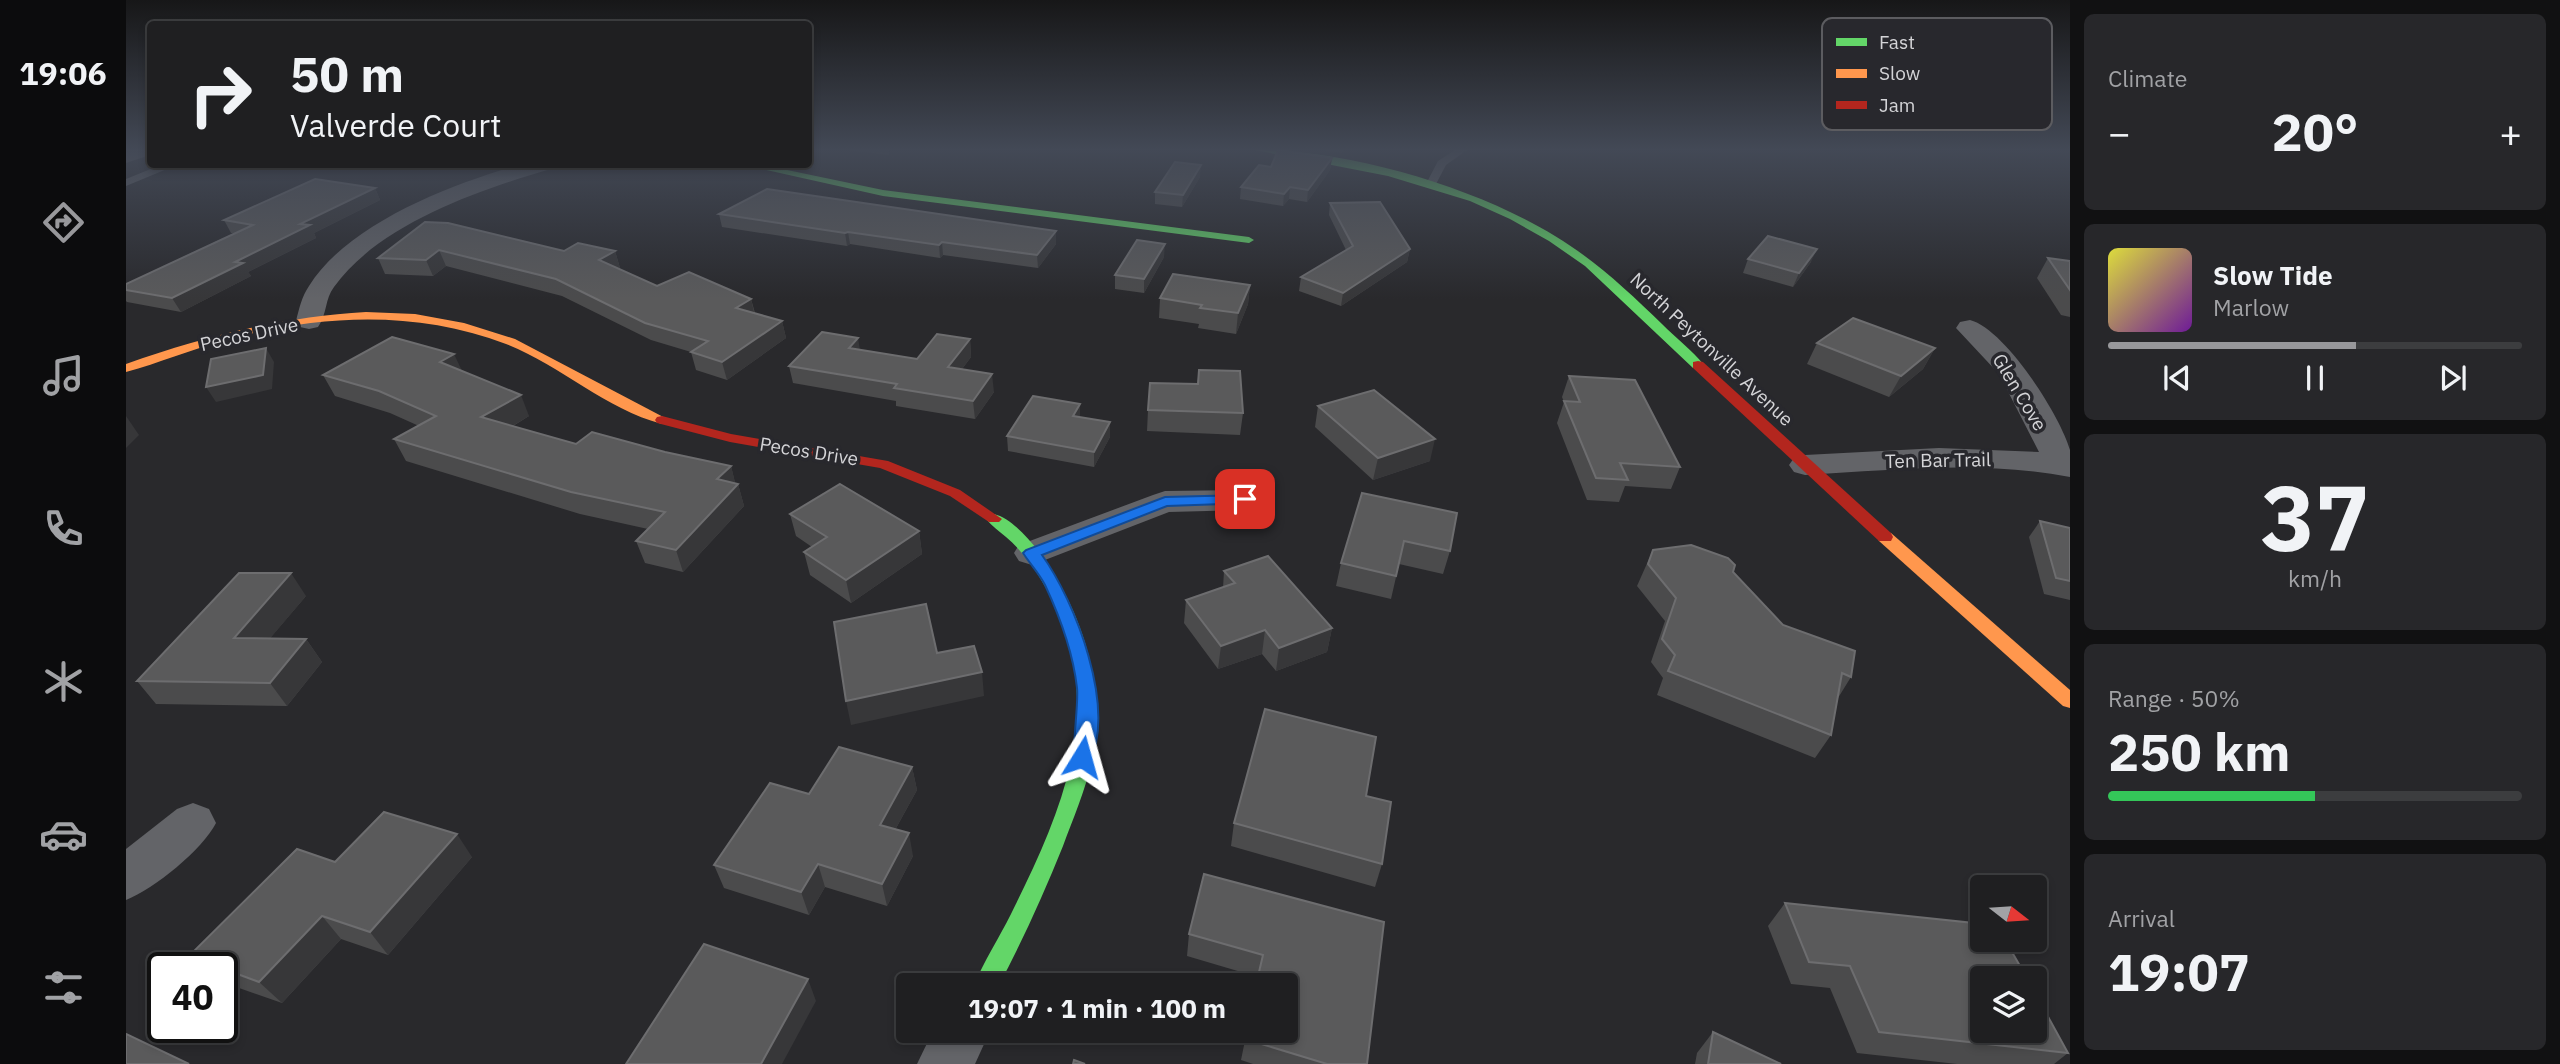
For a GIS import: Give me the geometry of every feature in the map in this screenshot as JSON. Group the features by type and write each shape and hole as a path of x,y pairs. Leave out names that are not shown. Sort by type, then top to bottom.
{"street":[{"path":"309,321 323,283 369,240 439,200"},
{"path":"935,200 1249,240"},
{"name":"North Peytonville Avenue","path":"1478,200 1521,221 1589,264 1805,465 2070,701"},
{"name":"Pecos Drive","path":"126,368 243,332 309,321 388,316 474,326 515,344 641,413 678,425 758,443 880,463 916,476 974,505 1004,524 1052,581 1079,648 1087,690 1087,733 1077,781 1030,902 992,973"},
{"name":"Glen Cove","path":"1970,328 1989,340 2015,376 2066,466"},
{"name":"Ten Bar Trail","path":"1805,465 1956,457 2037,461 2066,466"},
{"path":"1031,553 1165,502 1245,499"},
{"path":"126,878 194,823"},
{"path":"945,1064 956,1043"}],"building":[{"path":"269,200 351,200 300,224 310,225 235,262 243,263 172,298 126,290 126,284 253,225 224,220"},
{"path":"747,200 840,200 1056,231 1037,255 942,242 939,245 845,233 719,214"},
{"path":"1380,202 1410,249 1343,293 1301,277 1353,246 1330,203"},
{"path":"425,222 448,223 564,251 578,243 615,251 599,260 657,286 689,272 751,299 736,308 782,321 722,362 691,352 708,341 645,323 556,279 439,250 426,260 378,258"},
{"path":"1768,236 1817,249 1799,273 1748,259"},
{"path":"1137,240 1165,244 1144,279 1115,275"},
{"path":"2048,258 2070,261 2070,290"},
{"path":"1173,274 1250,285 1238,313 1200,308 1202,305 1160,298"},
{"path":"1853,318 1935,348 1901,376 1817,343"},
{"path":"822,332 858,338 849,348 917,359 937,334 970,339 948,367 992,374 973,401 894,388 897,384 789,366"},
{"path":"392,337 454,354 440,362 521,395 481,417 576,444 592,432 731,466 717,479 738,484 676,550 636,541 665,512 571,492 394,439 436,416 379,391 323,375"},
{"path":"266,348 263,375 206,387 211,359"},
{"path":"1199,370 1240,371 1243,413 1148,410 1150,383 1198,384"},
{"path":"1569,376 1635,380 1680,467 1620,463 1628,480 1596,478 1564,401 1580,402"},
{"path":"1374,390 1435,439 1378,458 1318,406"},
{"path":"1033,396 1080,404 1073,416 1110,422 1094,452 1007,436"},
{"path":"840,484 919,531 846,580 804,552 827,537 790,514"},
{"path":"1362,493 1457,513 1450,551 1404,541 1396,576 1341,563"},
{"path":"2040,521 2070,528 2070,581 2056,578"},
{"path":"1691,545 1728,558 1735,565 1733,572 1783,625 1855,651 1851,677 1842,673 1831,735 1668,671 1675,655 1662,639 1676,598 1648,564 1653,550"},
{"path":"1268,556 1332,628 1279,648 1265,630 1221,646 1186,600 1235,583 1224,571"},
{"path":"239,573 291,573 234,638 306,639 270,683 137,681"},
{"path":"926,604 937,653 974,646 982,672 846,701 834,622"},
{"path":"1265,709 1376,737 1366,796 1391,802 1382,864 1234,823"},
{"path":"839,747 912,767 880,825 909,833 882,884 818,864 801,892 714,865 770,783 809,794"},
{"path":"384,812 457,834 370,932 322,916 259,982 238,974 238,952 193,952 297,849 335,862"},
{"path":"1204,874 1384,922 1367,1064 1327,1064 1258,1043 1298,1043 1298,973 1259,973 1263,955 1189,934"},
{"path":"1785,903 1970,923 1970,952 2012,952 2020,966 1970,966 1970,1042 1879,1032 1850,966 1809,962"},
{"path":"704,944 808,979 761,1064 626,1064"},
{"path":"2047,1015 2068,1053 1978,1043 2047,1043"},
{"path":"1713,1032 1781,1064 1708,1064"},
{"path":"126,1034 189,1064 126,1064"}],"traffic: fast":[{"path":"935,200 1249,240"},
{"path":"1475,200 1552,238 1589,264 1631,300 1698,365"},
{"path":"992,973 1032,893 1071,797 1086,743 1088,714 1080,657 1060,601 1038,562 1018,539 994,519"}],"traffic: slow":[{"path":"126,368 172,352 268,326 366,316 415,318 464,326 511,342 623,403 662,420"},
{"path":"1885,537 2070,701"}],"traffic: jam":[{"path":"1698,365 1885,537"},
{"path":"662,420 730,438 883,464 955,493 994,519"}],"route":[{"path":"1082,757 1087,733 1087,690 1079,648 1052,581 1031,553 1165,502 1245,499"}]}
